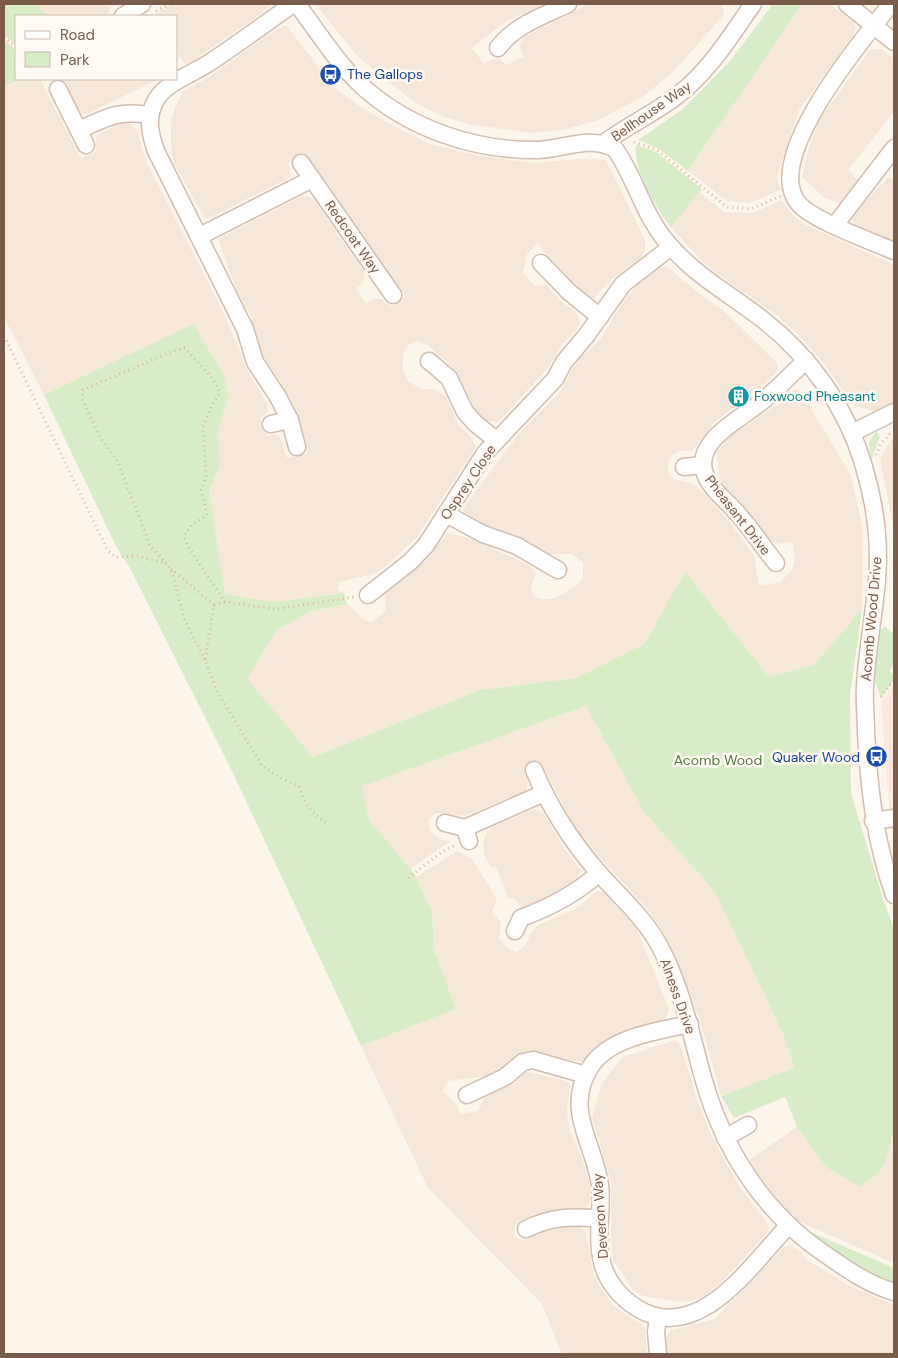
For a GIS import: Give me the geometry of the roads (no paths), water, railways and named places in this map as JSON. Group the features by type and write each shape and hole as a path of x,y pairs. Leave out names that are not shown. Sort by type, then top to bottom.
{"street":[{"path":"293,4 212,61 168,87 156,100 150,115 151,133 156,151 245,329 255,362 278,397 290,420 297,447"},
{"name":"Bellhouse Way","path":"297,4 342,64 362,86 384,104 436,132 473,144 515,150 540,150 610,139 676,96 691,84 722,51 750,5"},
{"path":"498,48 506,38 519,28 568,4"},
{"path":"847,4 894,42"},
{"path":"891,4 811,113 790,168 791,191 805,210 817,218 894,251"},
{"path":"58,89 86,145"},
{"path":"79,130 114,114 127,111 150,115"},
{"name":"Acomb Wood Drive","path":"610,139 622,158 644,208 671,247 692,268 769,325 806,360 835,401 852,433 864,466 872,498 878,540 878,578 864,687 869,787 873,821 894,895"},
{"path":"835,225 894,148"},
{"name":"Redcoat Way","path":"301,163 393,295"},
{"path":"200,236 312,179"},
{"name":"Osprey Close","path":"368,595 410,562 426,545 466,480 496,440 544,393 574,348 600,317 623,284 671,247"},
{"path":"541,263 569,292 600,317"},
{"path":"429,360 450,378 465,412 476,424 496,440"},
{"name":"Pheasant Drive","path":"776,563 740,516 712,487 702,465 708,446 724,428 765,399 806,360"},
{"path":"852,433 894,412"},
{"path":"271,424 290,420"},
{"name":"Pheasant Drive","path":"684,467 702,465"},
{"path":"446,514 483,534 516,546 558,570"},
{"name":"Alness Drive","path":"534,770 566,832 599,873 638,914 659,946 690,1024 704,1081 725,1138 752,1184 773,1211 788,1226 857,1277 894,1292"},
{"path":"445,823 467,835 544,792"},
{"path":"873,821 894,818"},
{"path":"516,919 560,902 582,889 599,873"},
{"name":"Deveron Way","path":"658,1318 627,1302 606,1275 601,1258 600,1188 597,1168 579,1110 579,1094 586,1075 603,1053 656,1031 690,1024"},
{"path":"467,1095 506,1077 523,1062 533,1060 586,1075"},
{"path":"725,1138 748,1125"},
{"path":"526,1230 544,1220 562,1217 599,1218"},
{"path":"658,1354 656,1332 658,1318 687,1316 717,1300 788,1226"}],"place":[{"name":"The Gallops","path":"331,74"},
{"name":"Foxwood Pheasant","path":"738,396"},
{"name":"Quaker Wood","path":"876,757"}],"park label":[{"name":"Acomb Wood","path":"718,760"}]}
